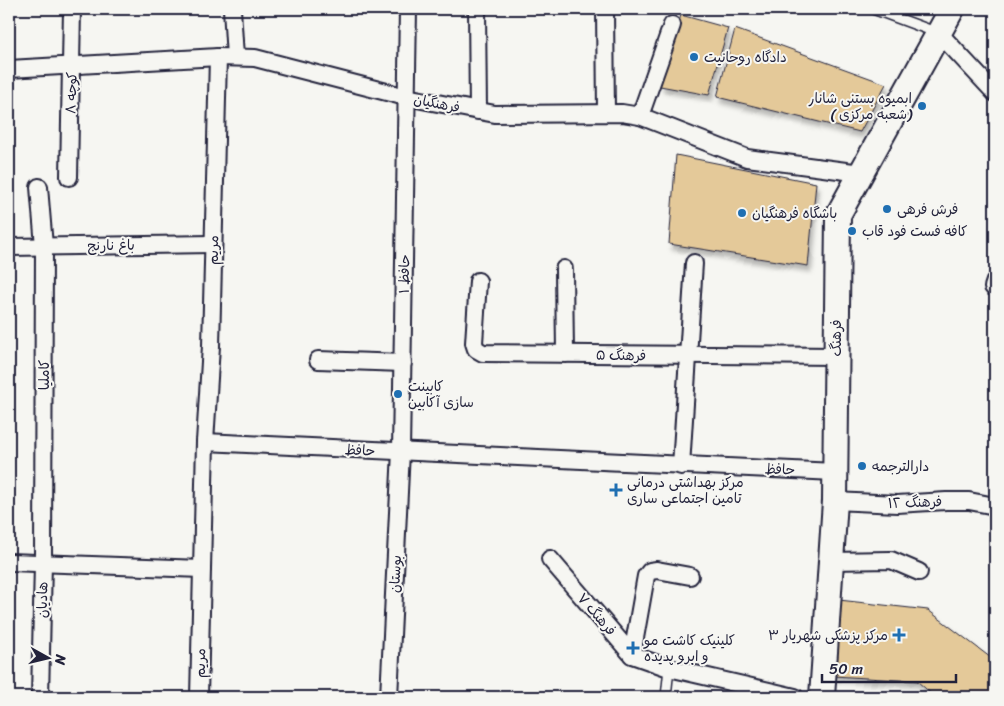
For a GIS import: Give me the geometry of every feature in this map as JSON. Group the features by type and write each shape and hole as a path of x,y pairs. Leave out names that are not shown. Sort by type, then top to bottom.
{"main road":[{"name":"فرهنگ","path":"822,697 835,501 836,222 840,210 952,9"}],"street":[{"name":"کوچه ۸","path":"69,177 72,9"},
{"path":"232,9 235,58"},
{"name":"حافظ ۱","path":"401,452 408,9"},
{"path":"477,9 478,111"},
{"path":"605,9 606,113"},
{"path":"640,116 672,25"},
{"path":"939,33 995,94"},
{"name":"فرهنگیان","path":"9,69 218,57 255,58 406,97 495,114 622,113 640,116 747,158 861,173"},
{"name":"مریم","path":"205,442 211,346 218,57"},
{"name":"کاملیا","path":"39,187 44,246 43,563"},
{"name":"باغ نارنج","path":"9,247 213,244"},
{"path":"681,466 694,263"},
{"path":"564,269 565,354"},
{"name":"فرهنگ ۵","path":"478,281 474,344 476,349 483,353 836,356"},
{"path":"318,360 402,362"},
{"path":"9,562 202,569 205,442"},
{"name":"حافظ","path":"205,442 835,472"},
{"name":"بوستان","path":"389,697 401,452"},
{"name":"فرهنگ ١٢","path":"835,501 897,504 946,500 969,501 995,506"},
{"name":"فرهنگ ۷","path":"550,560 632,655 669,668 795,697"},
{"path":"831,561 891,560 919,572"},
{"name":"هادیان","path":"40,697 43,563"},
{"name":"مریم","path":"199,697 202,569"},
{"path":"632,655 646,576 650,571 657,570 690,576"}],"lane":[{"path":"873,9 939,33"},
{"path":"666,697 669,668"}],"building":[{"name":"دادگاه روحانیت","path":"681,15 728,28 709,95 660,86"},
{"path":"735,29 886,84 860,132 717,97"},
{"name":"باشگاه فرهنگیان","path":"676,155 816,183 808,266 669,244"},
{"name":"مرکز پزشکی شهریار ۳","path":"839,600 928,610 995,661 995,697 935,697 917,681 833,676"}],"place":[{"name":"دادگاه روحانیت","path":"694,57"},
{"name":"ابمیوه بستنی شانار ( شعبه مرکزی)","path":"922,106"},
{"name":"فرش فرهی","path":"887,209"},
{"name":"باشگاه فرهنگیان","path":"742,213"},
{"name":"کافه فست فود قاب","path":"852,231"},
{"name":"کابینت سازی آکابین","path":"398,394"},
{"name":"دارالترجمه","path":"862,466"},
{"name":"مرکز بهداشتی درمانی تامین اجتماعی ساری","path":"616,490"},
{"name":"مرکز پزشکی شهریار ۳","path":"899,635"},
{"name":"کلینیک کاشت مو و ابرو پدیده","path":"633,648"}]}
